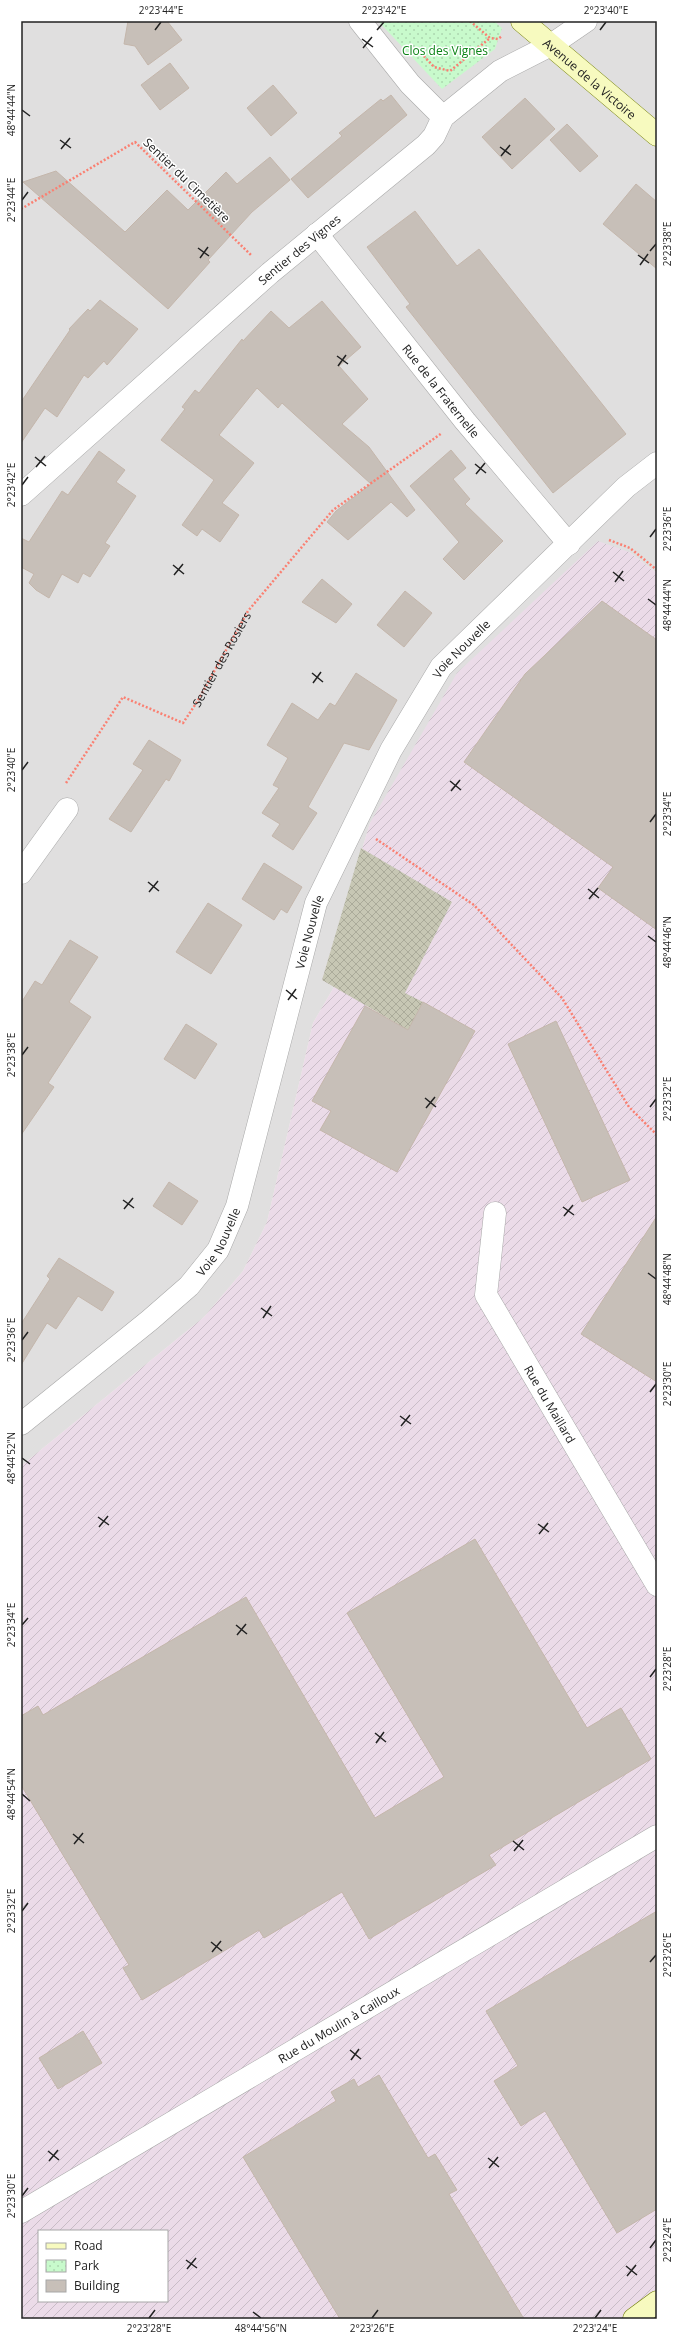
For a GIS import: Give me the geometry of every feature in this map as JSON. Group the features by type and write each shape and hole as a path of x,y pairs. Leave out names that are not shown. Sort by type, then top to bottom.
{"street":[{"path":"360,21 410,84 443,116"},
{"name":"Avenue de la Victoire","path":"522,21 657,135"},
{"name":"Sentier des Vignes","path":"21,495 270,273 426,145 434,136 443,116 500,71 551,45 586,21"},
{"name":"Rue de la Fraternelle","path":"317,234 465,421 575,537"},
{"name":"Voie Nouvelle","path":"21,1424 178,1296 205,1269 218,1250 237,1206 316,903 391,750 441,667 626,487 657,463"},
{"path":"21,872 67,808"},
{"name":"Rue du Maillard","path":"495,1213 486,1295 657,1585"},
{"name":"Rue du Moulin à Cailloux","path":"21,2212 657,1836"},
{"path":"634,2319 657,2302"}],"path":[{"path":"418,50 434,67 450,71 490,38 470,21"},
{"name":"Sentier du Cimetière","path":"21,209 136,142 270,273"},
{"name":"Sentier des Rosiers","path":"67,808 65,786 123,697 183,723 197,702 248,610 333,510 456,423 465,421"},
{"path":"575,537 630,548 657,570"},
{"path":"354,824 474,905 562,998 629,1107 657,1135"}],"shaded area":[{"path":"21,21 657,21 657,573 629,552 370,823 322,980 334,987 313,1023 267,1222 243,1271 204,1317 21,1466"},
{"path":"598,541 629,552 657,573 657,2319 21,2319 21,1466 204,1317 243,1271 267,1222 313,1023 334,987 322,980 370,823 457,673"},
{"path":"361,848 452,902 405,993 423,1002 408,1030 322,980"}],"green space":[{"name":"Clos des Vignes","path":"378,21 494,21 502,28 495,49 442,89"}],"building":[{"path":"128,21 167,21 182,40 148,65 135,46 124,44"},
{"path":"170,63 189,88 160,110 141,85"},
{"path":"273,85 297,113 271,136 247,108"},
{"path":"391,95 407,115 308,198 291,179 342,136 339,133 381,99 383,101"},
{"path":"525,98 555,129 512,169 482,137"},
{"path":"567,124 598,156 580,172 550,140"},
{"path":"270,157 290,180 252,212 208,260 210,262 168,309 23,182 56,171 125,232 167,190 188,210 226,172 237,184"},
{"path":"636,184 657,202 657,269 603,224"},
{"path":"415,211 457,266 479,249 626,434 553,493 406,307 410,304 367,247"},
{"path":"100,300 138,329 107,365 104,361 88,378 84,375 57,417 45,408 21,443 21,402 70,330 69,329 88,309 90,311"},
{"path":"322,301 361,347 339,366 368,399 342,424 369,447 415,510 407,517 391,502 348,540 327,522 336,511 371,484 282,403 278,408 257,388 219,435 254,463 222,503 239,515 220,542 202,529 197,536 182,525 214,480 161,440 185,409 182,407 195,390 199,393 242,339 243,341 271,311 289,328"},
{"path":"451,450 466,468 453,479 470,499 465,504 503,541 464,580 443,559 459,542 410,486"},
{"path":"99,451 125,470 116,482 136,496 105,543 110,546 90,577 83,573 78,583 62,574 49,598 36,590 29,583 34,574 21,567 21,538 29,542 62,491 68,495"},
{"path":"322,579 352,604 336,623 302,602"},
{"path":"405,591 432,613 404,647 377,625"},
{"path":"602,601 657,640 657,930 598,888 613,867 464,762 525,674"},
{"path":"356,673 397,700 369,750 344,743 308,807 317,813 293,850 272,836 280,824 262,813 279,788 273,785 288,758 267,745 292,703 318,720 330,703 335,706"},
{"path":"149,740 181,760 169,781 166,779 131,832 109,819 143,770 133,764"},
{"path":"264,863 302,887 287,913 281,909 274,920 242,899"},
{"path":"208,903 242,925 211,974 176,952"},
{"path":"70,940 98,957 69,1002 91,1017 48,1083 54,1087 21,1135 21,1003 35,981 42,985"},
{"path":"423,1002 475,1031 397,1172 320,1130 331,1111 312,1101 365,1006 408,1030"},
{"path":"556,1021 630,1180 582,1202 508,1044"},
{"path":"186,1024 217,1044 195,1079 164,1059"},
{"path":"169,1182 198,1201 182,1225 153,1206"},
{"path":"657,1216 657,1382 581,1334"},
{"path":"59,1258 114,1292 102,1311 78,1296 56,1329 47,1323 21,1365 21,1324 50,1279 47,1276"},
{"path":"475,1539 587,1728 621,1708 651,1759 489,1855 496,1865 369,1939 342,1892 264,1938 259,1930 142,2000 123,1968 129,1965 21,1785 21,1716 38,1706 43,1715 246,1597 375,1818 444,1777 347,1613"},
{"path":"657,1911 657,2209 617,2233 545,2111 521,2126 494,2081 518,2066 486,2011"},
{"path":"83,2031 102,2063 58,2089 39,2058"},
{"path":"379,2075 428,2158 435,2154 457,2190 449,2194 524,2319 340,2319 243,2157 336,2101 331,2092 354,2079 358,2087"}]}
